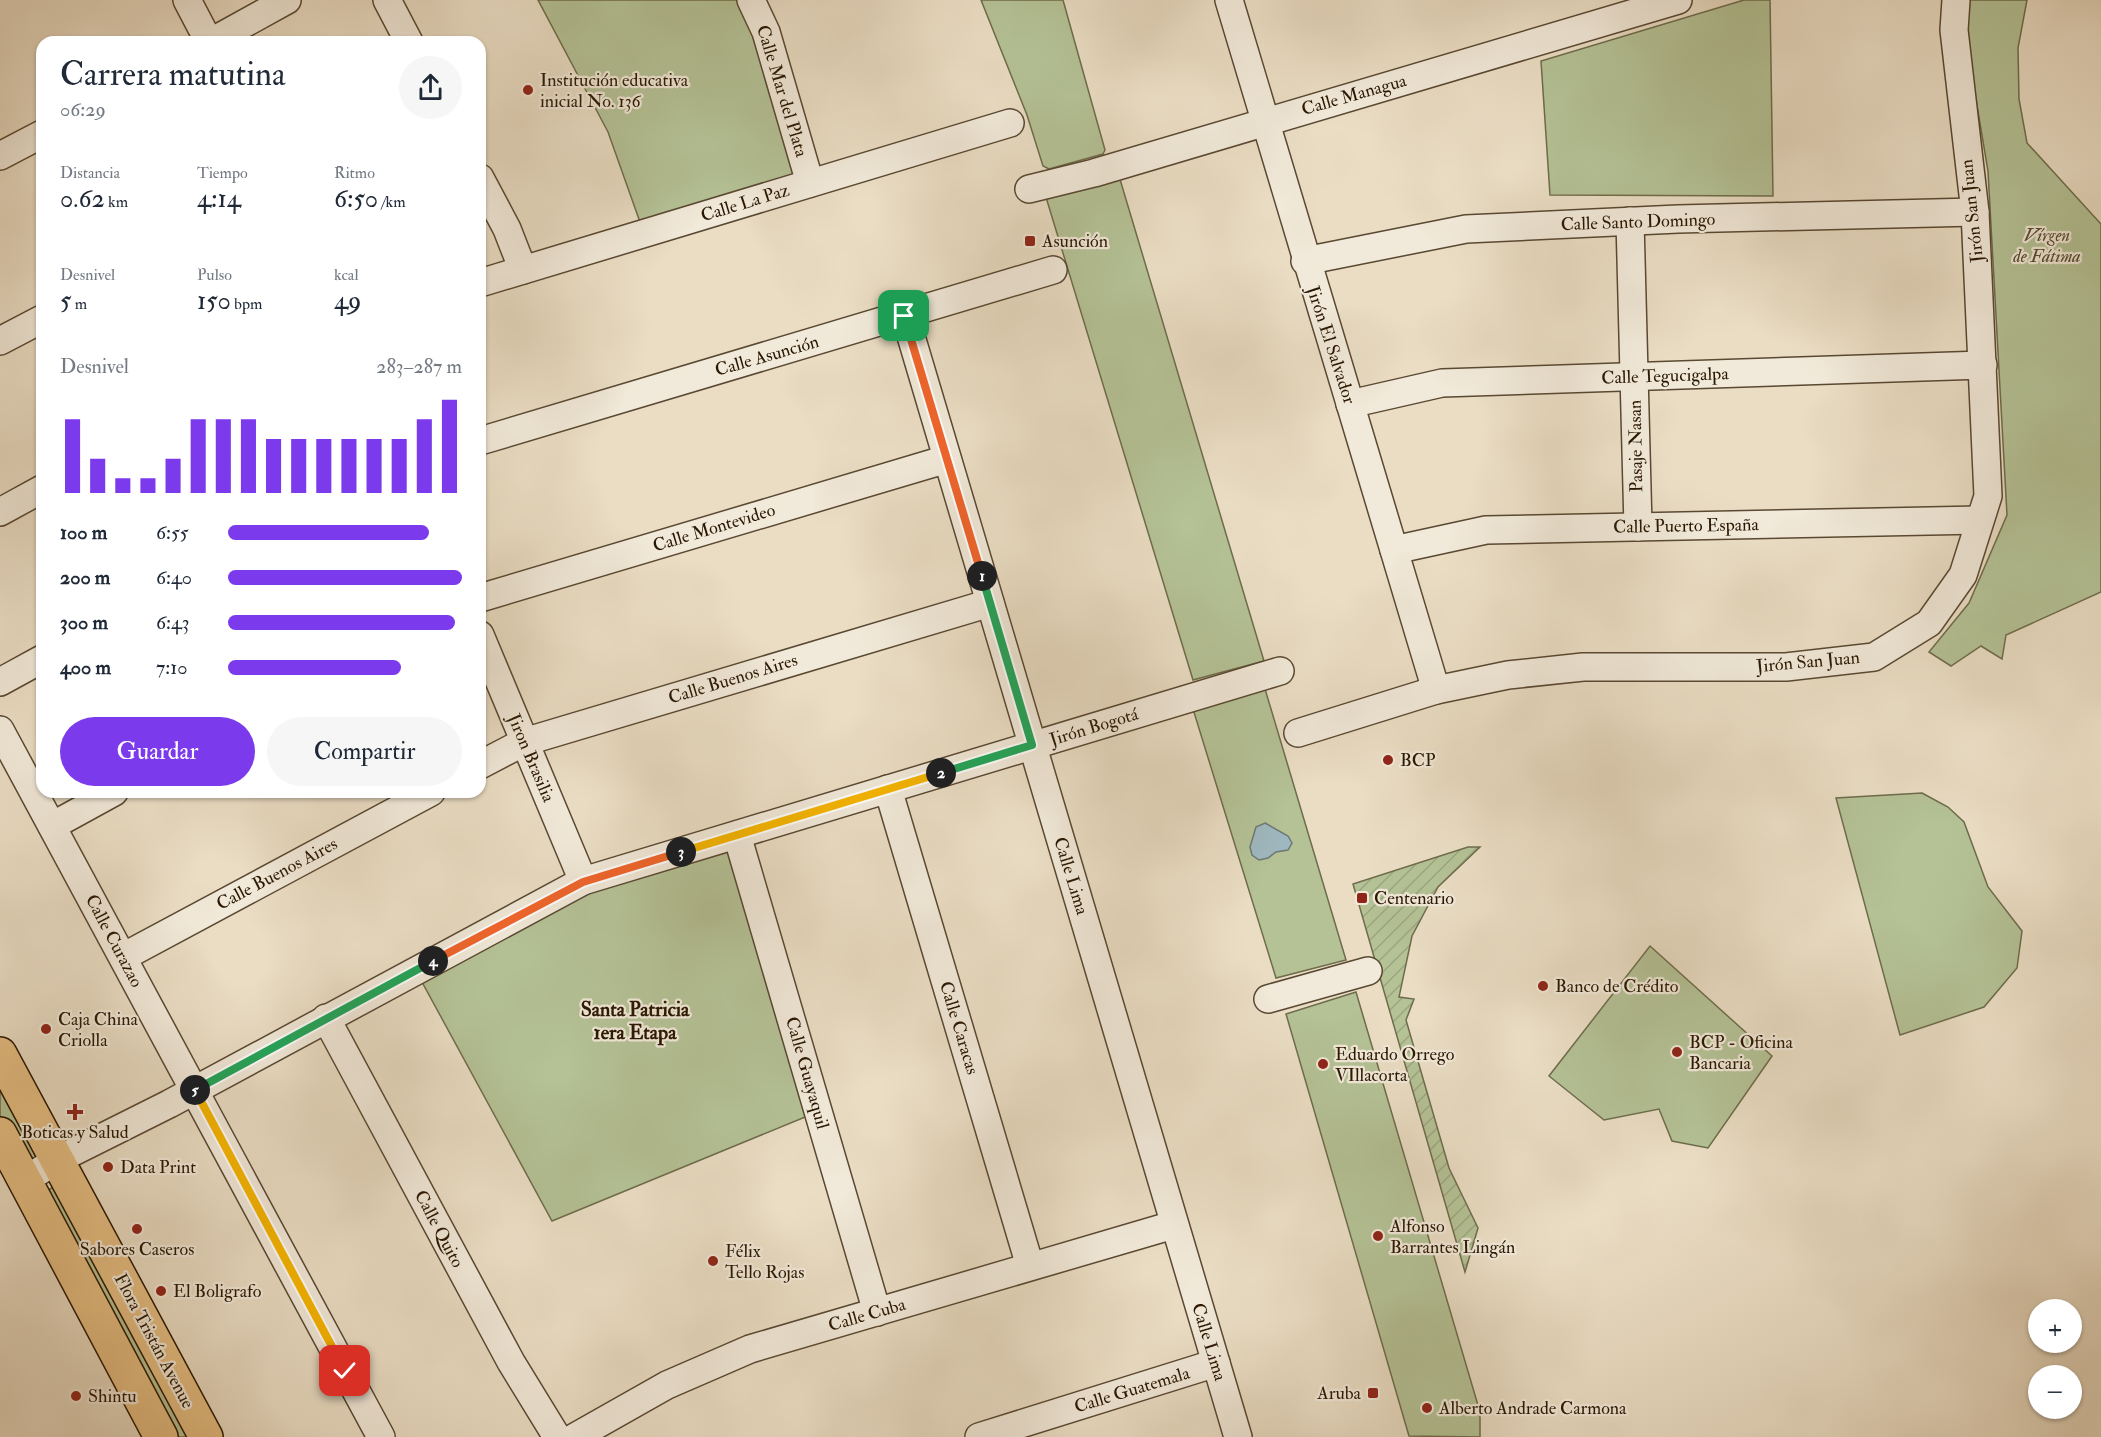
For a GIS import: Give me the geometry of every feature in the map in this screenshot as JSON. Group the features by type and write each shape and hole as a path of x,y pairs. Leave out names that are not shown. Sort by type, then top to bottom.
{"main road":[{"name":"Flora Tristán Avenue","path":"0,1054 206,1437"},
{"path":"0,1134 161,1437"}],"street":[{"path":"187,0 207,36"},
{"path":"221,36 287,0"},
{"path":"387,0 406,36"},
{"name":"Calle Mar del Plata","path":"751,0 766,32 810,183"},
{"name":"Jirón El Salvador","path":"1228,0 1436,690"},
{"name":"Calle Managua","path":"1029,189 1264,122 1611,9 1678,0"},
{"name":"Jirón San Juan","path":"1298,733 1436,690 1508,675 1583,667 1786,667 1874,657 1929,622 1963,575 1988,496 1975,212 1954,30 1956,0"},
{"name":"Calle La Paz","path":"486,281 1010,123"},
{"path":"0,156 36,137"},
{"path":"486,189 507,229 523,270"},
{"name":"Calle Santo Domingo","path":"1305,261 1466,229 1630,221 1975,212"},
{"name":"Pasaje Nasan","path":"1630,221 1638,527"},
{"name":"Calle Asunción","path":"486,439 1053,270"},
{"name":"Calle Lima","path":"904,316 1238,1437"},
{"path":"0,341 36,322"},
{"name":"Calle Tegucigalpa","path":"1350,404 1442,383 1983,365"},
{"name":"Calle Montevideo","path":"486,596 947,459"},
{"path":"0,512 36,492"},
{"name":"Calle Puerto España","path":"1394,550 1486,530 1980,520"},
{"name":"Calle Buenos Aires","path":"486,762 524,742 990,603"},
{"name":"Jiron Brasilia","path":"486,650 583,882"},
{"path":"0,682 36,662"},
{"name":"Jirón Bogotá","path":"25,1180 57,1160 195,1090 583,882 1280,671"},
{"name":"Calle Curazao","path":"0,730 36,796"},
{"name":"Calle Caracas","path":"888,789 1030,1266"},
{"name":"Calle Curazao","path":"37,798 381,1437"},
{"path":"52,826 103,798"},
{"name":"Calle Buenos Aires","path":"123,957 420,798"},
{"name":"Calle Guayaquil","path":"737,835 877,1312"},
{"path":"1268,999 1368,971"},
{"name":"Calle Quito","path":"326,1018 512,1362 557,1437"},
{"name":"Calle Cuba","path":"575,1437 640,1398 721,1360 1173,1225"},
{"name":"Calle Guatemala","path":"979,1437 1216,1363"}],"green space":[{"path":"538,0 741,0 755,23 794,175 640,222 608,132"},
{"path":"981,0 1063,0 1105,150 1103,154 1049,169 1043,166 1027,115"},
{"path":"1744,0 1770,0 1773,196 1550,195 1541,61"},
{"name":"Vírgen de Fátima","path":"1963,0 2027,0 2018,48 2019,99 2027,143 2101,224 2101,592 2006,635 2002,659 1981,646 1951,666 1929,652 1969,603 2007,515 1988,171 1962,16"},
{"path":"1119,176 1264,661 1193,680 1045,194"},
{"path":"1265,689 1346,960 1276,978 1193,709"},
{"path":"1922,793 1948,807 1964,822 1988,887 2022,931 2017,968 1984,1007 1900,1035 1836,798"},
{"path":"1468,847 1480,847 1438,887 1412,936 1399,997 1414,999 1406,1020 1449,1168 1478,1228 1465,1272 1353,884"},
{"path":"728,850 810,1115 552,1221 422,982 588,892"},
{"path":"1650,946 1772,1056 1708,1148 1672,1141 1659,1109 1604,1120 1549,1076"},
{"path":"1356,992 1480,1412 1480,1437 1409,1436 1286,1014"},
{"path":"0,1075 41,1152 40,1164 25,1161 0,1116"},
{"path":"58,1184 198,1437 172,1437 42,1194"}],"water":[{"path":"1265,823 1288,836 1292,843 1288,850 1276,852 1268,858 1259,860 1252,855 1250,847 1256,827"}],"place":[{"name":"Institución educativa inicial No. 136","path":"528,90"},
{"name":"Asunción","path":"1030,241"},
{"name":"BCP","path":"1388,760"},
{"name":"Centenario","path":"1362,898"},
{"name":"Banco de Crédito","path":"1543,986"},
{"name":"Caja China Criolla","path":"46,1029"},
{"name":"BCP - Oficina Bancaria","path":"1677,1052"},
{"name":"Eduardo Orrego VIllacorta","path":"1323,1064"},
{"name":"Boticas y Salud","path":"75,1112"},
{"name":"Data Print","path":"108,1167"},
{"name":"Sabores Caseros","path":"137,1229"},
{"name":"Alfonso Barrantes Lingán","path":"1378,1236"},
{"name":"Félix Tello Rojas","path":"713,1261"},
{"name":"El Boligrafo","path":"161,1291"},
{"name":"Aruba","path":"1373,1393"},
{"name":"Shintu","path":"76,1396"},
{"name":"Alberto Andrade Carmona","path":"1427,1408"}],"district":[{"name":"Santa Patricia 1era Etapa","path":"635,1020"}],"route":[{"path":"345,1371 195,1090 583,882 1032,745 904,316"}]}
